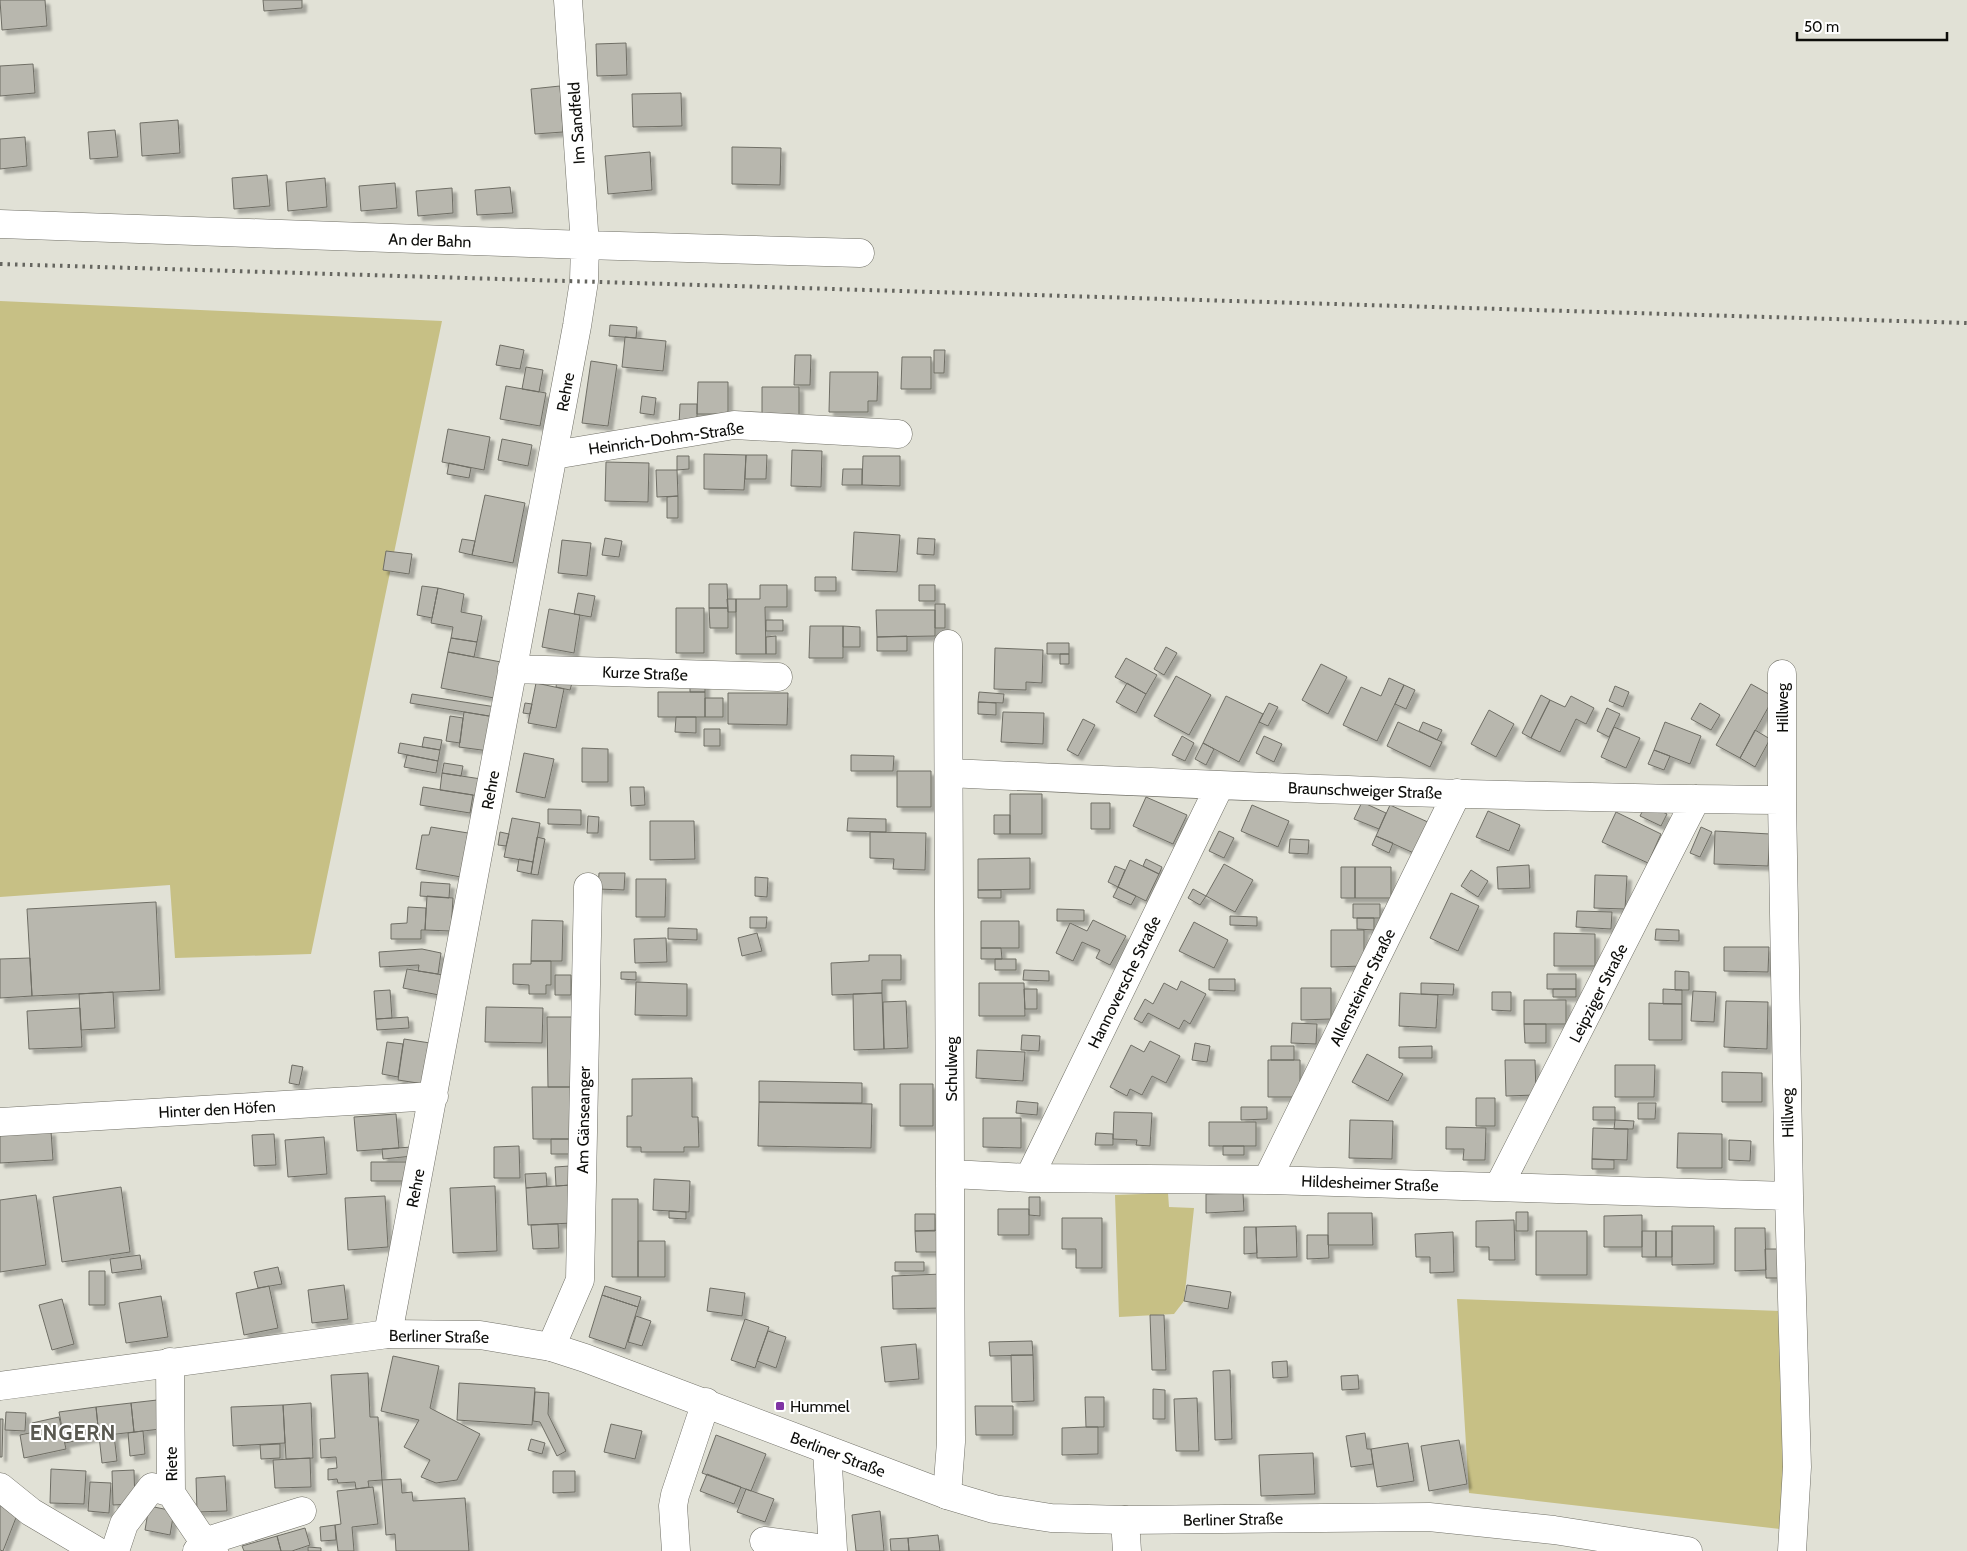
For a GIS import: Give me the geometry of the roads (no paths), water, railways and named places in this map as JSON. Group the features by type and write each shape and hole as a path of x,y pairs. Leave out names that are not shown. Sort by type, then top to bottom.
{"street":[{"name":"Im Sandfeld","path":"568,0 585,245"},
{"name":"An der Bahn","path":"0,224 860,253"},
{"name":"Rehre","path":"388,1334 434,1096 512,669 554,455 584,281 585,245"},
{"name":"Heinrich-Dohm-Straße","path":"554,455 734,425 898,434"},
{"name":"Schulweg","path":"947,1495 952,1442 948,644"},
{"name":"Kurze Straße","path":"512,669 778,677"},
{"name":"Hillweg","path":"1782,674 1782,800 1789,1196 1797,1467 1792,1551"},
{"name":"Braunschweiger Straße","path":"949,773 1220,786 1696,800 1782,800"},
{"name":"Hannoversche Straße","path":"1029,1178 1220,786"},
{"name":"Allensteiner Straße","path":"1267,1180 1457,793"},
{"name":"Leipziger Straße","path":"1499,1186 1696,800"},
{"name":"Am Gänseanger","path":"551,1347 580,1280 588,887"},
{"name":"Hinter den Höfen","path":"0,1122 434,1096"},
{"name":"Hildesheimer Straße","path":"952,1174 1029,1178 1267,1180 1499,1186 1789,1196"},
{"name":"Berliner Straße","path":"0,1386 388,1334 480,1334 551,1347 706,1402 947,1495 994,1509 1051,1518 1125,1520 1429,1517 1554,1530 1688,1551"},
{"name":"Riete","path":"170,1362 172,1493 205,1548"},
{"path":"676,1551 674,1495 706,1402"},
{"path":"764,1540 833,1550 828,1450"},
{"path":"0,1487 31,1512 97,1551"},
{"path":"114,1551 124,1524 152,1487 172,1493"},
{"path":"205,1548 302,1511"},
{"path":"1125,1520 1127,1551"}],"railway":[{"path":"0,264 1967,323"}],"place":[{"name":"Hummel","path":"780,1406"}],"district":[{"name":"ENGERN","path":"73,1433"}]}
